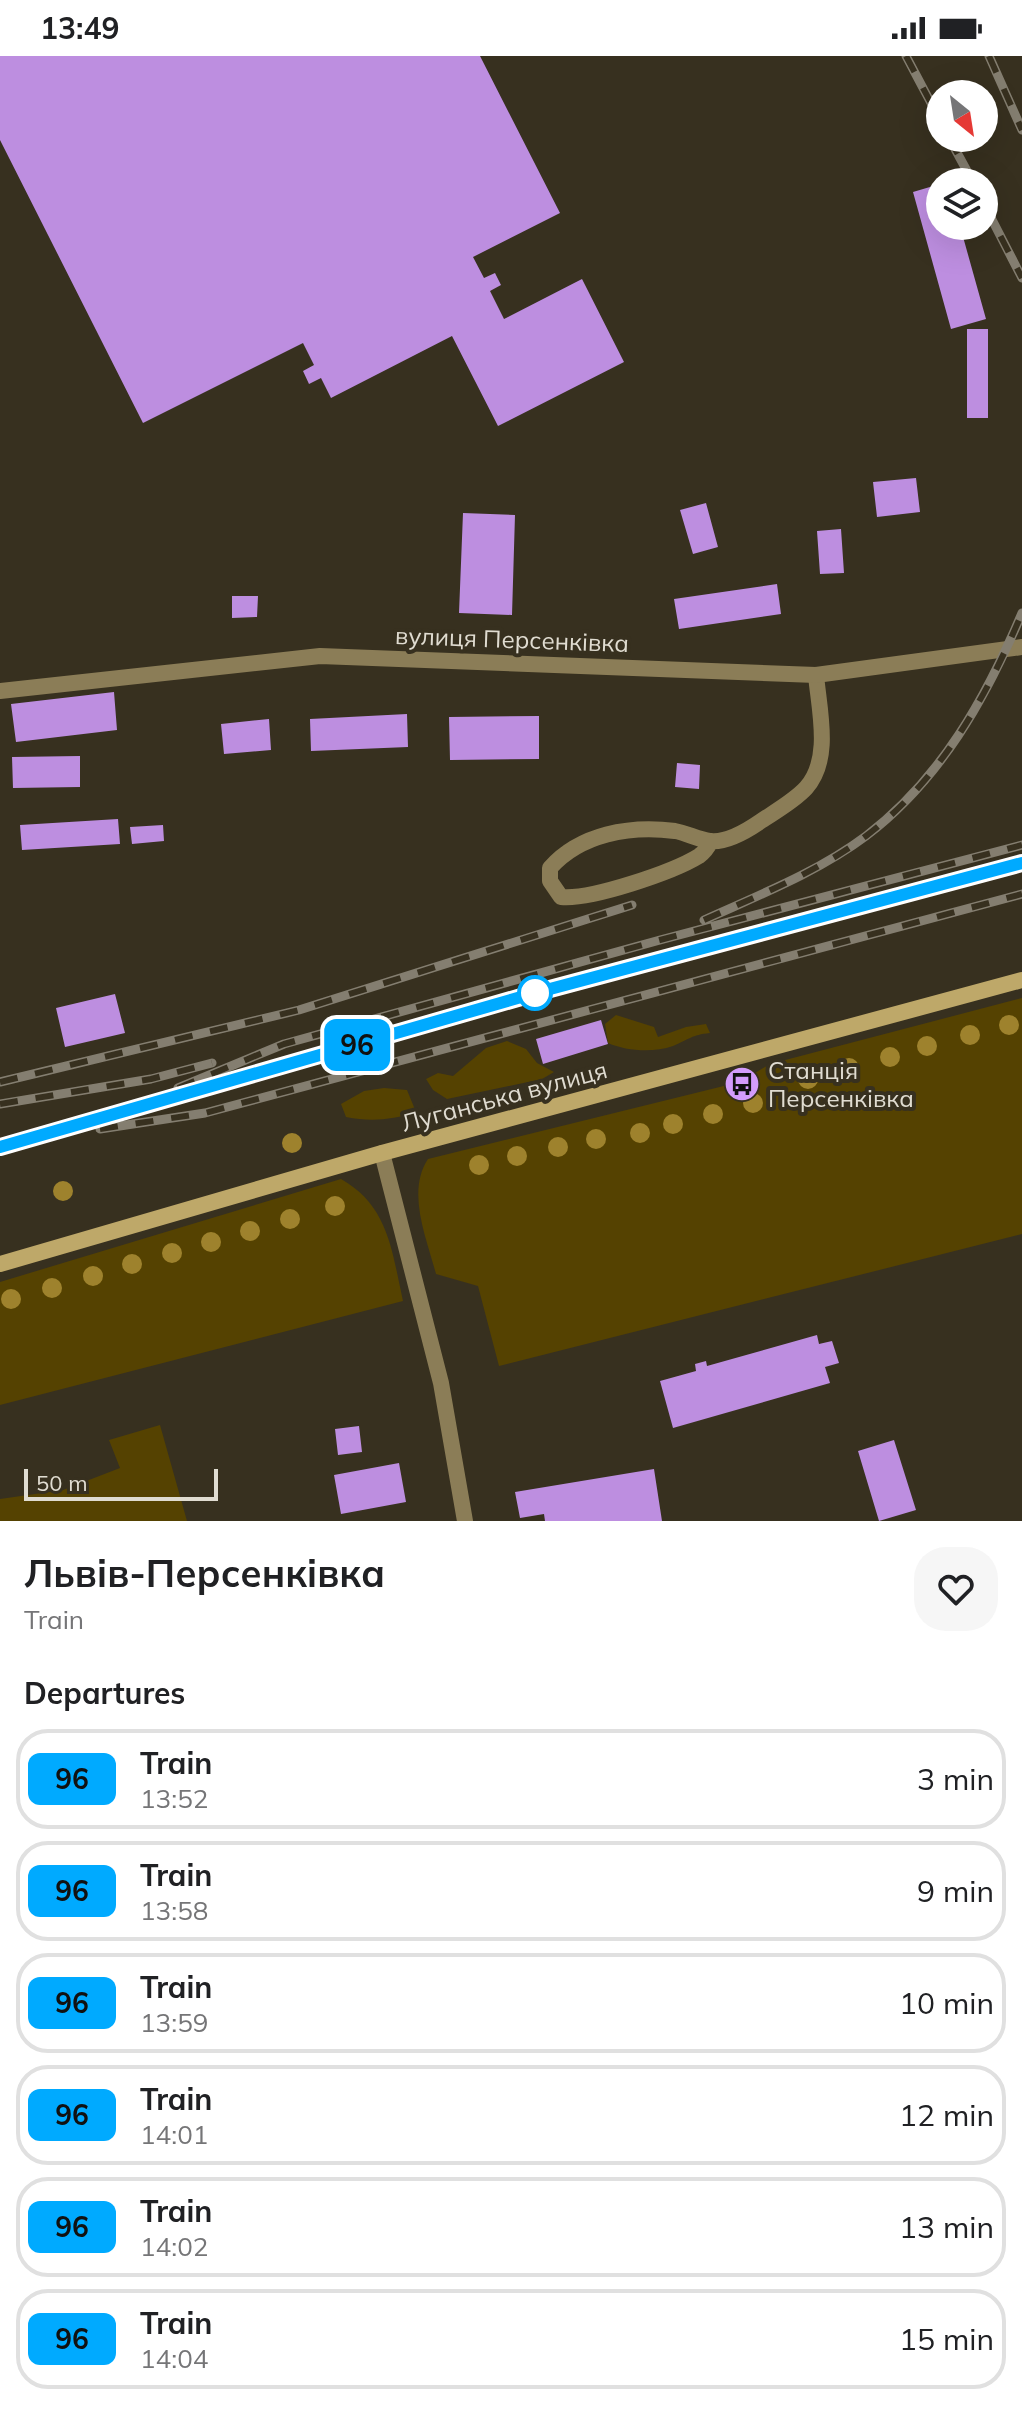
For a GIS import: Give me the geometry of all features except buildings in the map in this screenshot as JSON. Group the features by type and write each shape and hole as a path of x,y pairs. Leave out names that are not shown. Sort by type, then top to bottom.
{"main road":[{"name":"Луганська вулиця","path":"0,1264 382,1153 1022,980"}],"street":[{"name":"вулиця Персенківка","path":"0,691 320,656 816,675 1022,647"},
{"path":"711,841 703,854 672,869 584,897 561,897 550,881 550,868 562,854 581,842 601,836 670,830 711,841 744,832 806,788 820,764 822,744 816,675"},
{"path":"382,1153 441,1383 465,1521"}],"shaded area":[{"path":"1022,998 1022,1234 499,1366 478,1286 436,1274 418,1201 422,1172 428,1159 740,1082 770,1064"},
{"path":"616,1015 654,1027 658,1037 706,1024 710,1033 665,1048 623,1048 608,1043 605,1024"},
{"path":"507,1041 526,1049 537,1063 554,1072 542,1079 447,1099 433,1090 426,1079 438,1073 453,1076 486,1048"},
{"path":"384,1088 407,1090 416,1112 381,1119 346,1117 341,1104 364,1091"},
{"path":"341,1179 357,1190 379,1217 391,1248 403,1301 0,1405 0,1282"},
{"path":"160,1425 187,1521 0,1521 0,1499 63,1490 120,1468 109,1440"}],"railway":[{"path":"906,56 926,94"},
{"path":"989,56 1022,130"},
{"path":"957,152 965,168"},
{"path":"998,231 1022,278"},
{"path":"704,920 828,861 893,814 939,763 959,735 993,676 1022,613"},
{"path":"178,1088 284,1044 660,940 1022,845"},
{"path":"0,1147 535,993 1022,863"},
{"path":"100,1129 205,1113 1022,894"},
{"path":"0,1082 299,1010 632,905"},
{"path":"0,1104 151,1079 212,1063"}],"train":[{"name":"96","path":"0,1147 535,993 1022,863"}],"place":[{"name":"Станція Персенківка","path":"742,1084"}]}
